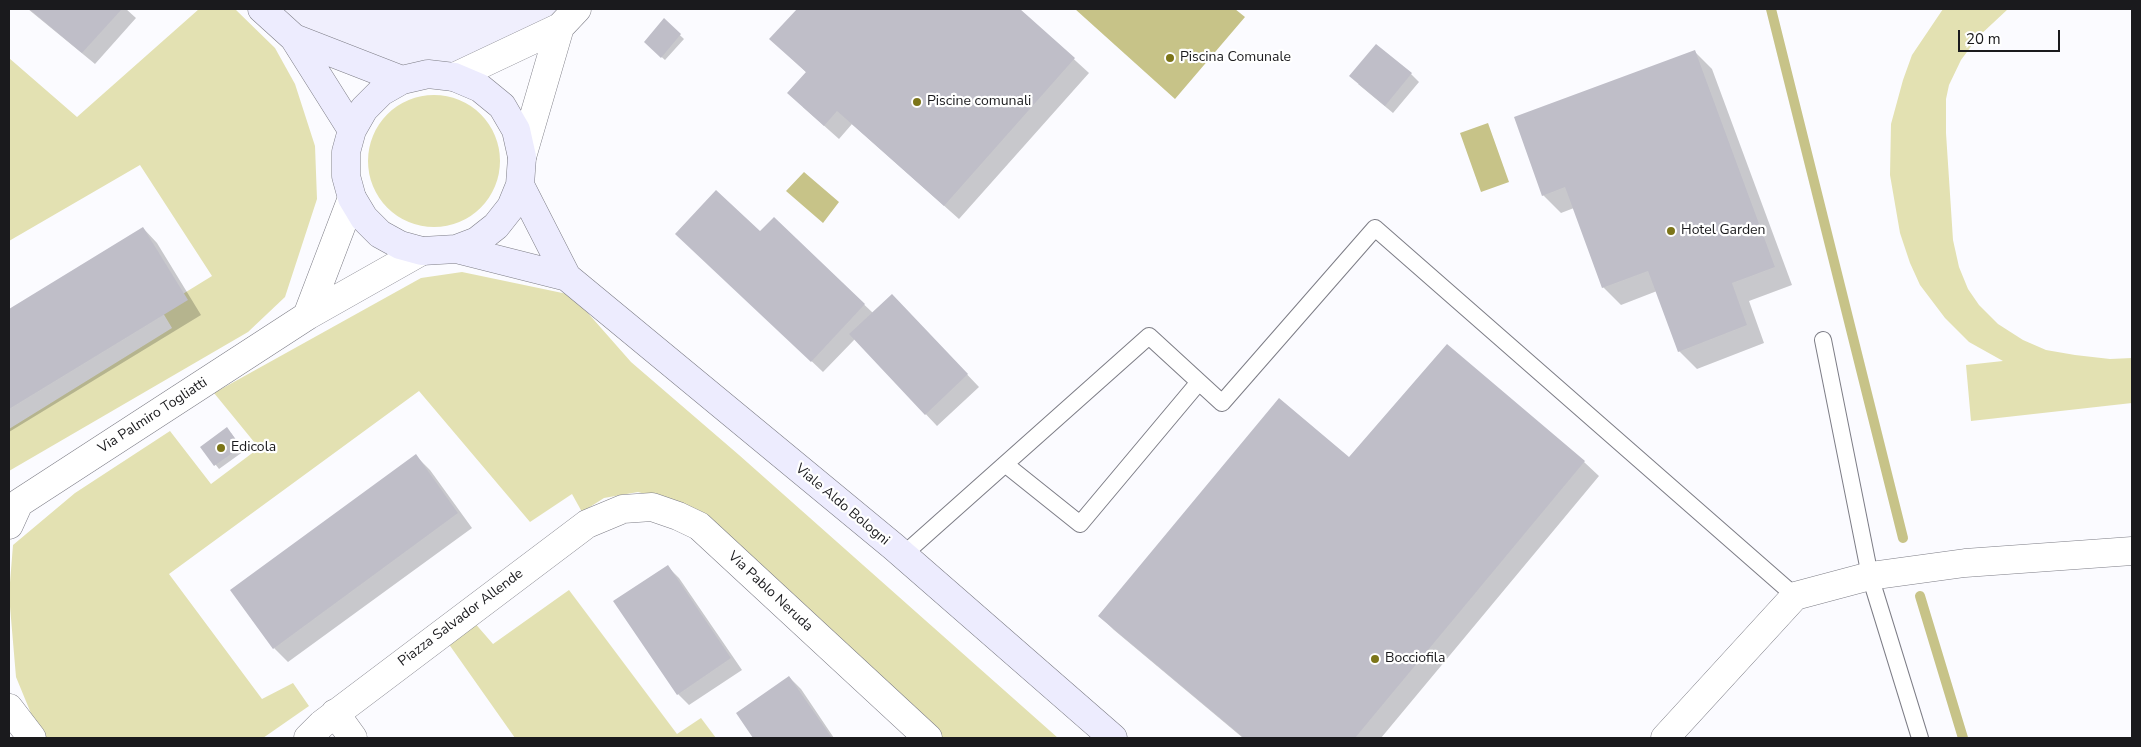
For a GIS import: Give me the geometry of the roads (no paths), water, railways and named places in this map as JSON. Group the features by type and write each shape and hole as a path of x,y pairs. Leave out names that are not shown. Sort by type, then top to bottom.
{"main road":[{"path":"262,9 294,38 352,130"},
{"path":"294,38 402,80"},
{"path":"422,251 400,245 380,234 364,218 352,198 346,176 346,152 352,130 364,109 381,92 402,80 428,74 454,76 480,88 502,106 516,130 522,157 520,185 511,207 496,226 477,241 456,249"},
{"name":"Viale Aldo Bologni","path":"520,185 567,278 903,555 1113,738"},
{"name":"Viale Aldo Bologni","path":"422,251 456,249 567,278"}],"street":[{"path":"454,76 568,18"},
{"path":"522,157 568,18"},
{"path":"307,316 352,198"},
{"name":"Via Palmiro Togliatti","path":"12,514 307,316 422,251"},
{"name":"Via Pablo Neruda","path":"587,524 623,509 652,508 678,516 699,526 928,738"},
{"name":"Piazza Salvador Allende","path":"308,738 335,714 587,524"},
{"path":"1665,738 1796,596 1870,576 1966,563 2132,551"},
{"path":"9,708 32,738"},
{"path":"335,714 353,738"}],"lane":[{"path":"903,555 1150,336 1222,403 1375,228 1796,596"},
{"path":"1823,340 1870,576 1920,738"},
{"path":"1004,464 1080,524 1199,382"}],"waterway":[{"path":"1771,9 1903,538"},
{"path":"1920,596 1963,738"}],"place":[{"name":"Piscina Comunale","path":"1170,58"},
{"name":"Piscine comunali","path":"917,102"},
{"name":"Hotel Garden","path":"1671,231"},
{"name":"Edicola","path":"221,448"},
{"name":"Bocciofila","path":"1375,659"}]}
